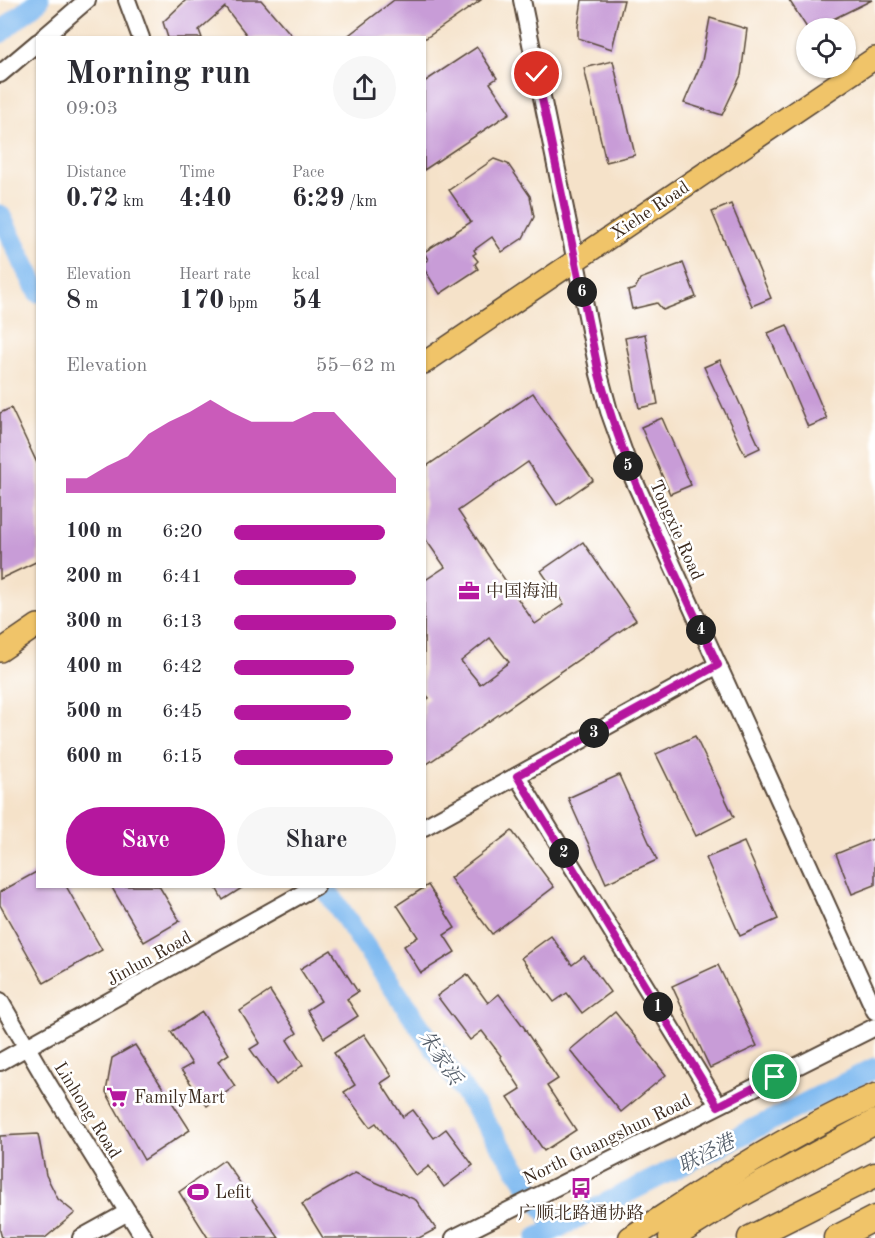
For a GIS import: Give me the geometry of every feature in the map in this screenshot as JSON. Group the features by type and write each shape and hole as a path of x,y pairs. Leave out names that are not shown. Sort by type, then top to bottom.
{"highway":[{"path":"631,1238 782,1144 826,1119 875,1096"},
{"path":"671,1238 737,1197 875,1122"},
{"path":"750,1238 875,1175"},
{"path":"836,1238 875,1218"}],"main road":[{"name":"Xiehe Road","path":"426,362 875,58"},
{"path":"0,651 36,626"}],"street":[{"path":"45,36 87,0"},
{"path":"127,0 140,36"},
{"name":"Tongxie Road","path":"522,0 599,374 621,446 638,489 875,1011"},
{"path":"0,74 36,44"},
{"path":"426,826 718,665"},
{"path":"517,776 718,1106"},
{"name":"Jinlun Road","path":"0,1062 310,890"},
{"name":"Linhong Road","path":"0,1001 144,1238"},
{"name":"North Guangshun Road","path":"454,1238 875,1027"},
{"path":"81,1238 128,1212"}],"building":[{"path":"186,0 261,0 292,36 247,36 225,7 199,30 201,36 167,36 163,22"},
{"path":"394,0 481,0 426,38 426,36 348,36"},
{"path":"582,0 624,0 612,49 578,38"},
{"path":"789,0 872,0 835,18 801,18"},
{"path":"710,18 747,29 741,75 722,115 684,103 702,61"},
{"path":"477,47 497,78 490,83 510,113 426,169 426,81"},
{"path":"613,61 635,155 606,162 584,68"},
{"path":"494,159 508,164 530,196 534,217 523,238 502,252 492,237 474,250 476,253 473,255 478,261 475,264 478,269 440,294 426,272 426,261 428,260 426,251 471,222 449,190"},
{"path":"731,204 771,298 752,306 712,212"},
{"path":"683,263 696,297 663,310 657,303 632,309 628,291 635,289 640,279"},
{"path":"787,325 827,419 808,427 768,333"},
{"path":"645,334 658,404 639,408 625,338"},
{"path":"720,360 760,448 745,455 704,367"},
{"path":"533,393 593,480 557,505 528,462 458,511 535,624 564,604 541,571 583,542 636,620 426,765 426,700 429,698 426,694 426,580 445,567 426,540 426,467","holes":["490,638 509,662 480,684 461,661"]},
{"path":"11,408 36,461 36,562 0,579 0,413"},
{"path":"662,418 691,485 670,494 641,427"},
{"path":"695,736 734,817 696,836 656,754"},
{"path":"619,775 657,860 606,883 568,798"},
{"path":"512,831 554,887 492,934 450,878"},
{"path":"875,838 875,885 852,894 836,854"},
{"path":"744,842 778,919 740,936 706,858"},
{"path":"36,872 36,888 67,888 102,950 44,983 0,905 0,892"},
{"path":"428,885 455,928 444,935 455,952 421,973 404,946 418,937 397,905"},
{"path":"112,888 160,888 180,921 144,942"},
{"path":"216,888 242,888 223,900"},
{"path":"551,936 572,965 584,956 610,992 582,1013 567,993 554,1002 521,958"},
{"path":"331,950 358,992 347,999 358,1016 324,1038 307,1010 321,1001 300,969"},
{"path":"718,965 757,1046 710,1068 672,986"},
{"path":"467,974 488,1003 499,994 558,1079 547,1086 576,1130 544,1151 508,1097 521,1089 501,1056 482,1031 470,1040 437,996"},
{"path":"270,991 297,1033 287,1040 303,1065 276,1085 250,1049 260,1043 240,1011"},
{"path":"202,1012 229,1054 218,1061 235,1086 207,1106 181,1070 192,1064 171,1032"},
{"path":"615,1012 666,1075 621,1112 570,1050"},
{"path":"364,1034 392,1076 381,1083 403,1117 413,1110 434,1138 446,1129 473,1165 444,1187 429,1166 416,1176 376,1123 370,1127 344,1092 355,1085 334,1053"},
{"path":"135,1045 190,1130 144,1160 106,1092 112,1058"},
{"path":"38,1134 46,1175 58,1199 75,1213 45,1238 2,1238 0,1231 0,1136"},
{"path":"224,1160 279,1238 208,1238 179,1192"},
{"path":"355,1173 416,1200 436,1229 419,1238 323,1238 302,1204"}],"waterway":[{"path":"0,33 39,0"},
{"name":"朱家浜","path":"0,215 36,288"},
{"name":"朱家浜","path":"325,888 557,1228"},
{"name":"联泾港","path":"537,1238 875,1068"}],"place":[{"name":"中国海油","path":"469,591"},
{"name":"FamilyMart","path":"117,1097"},
{"name":"广顺北路通协路","path":"581,1188"},
{"name":"Lefit","path":"198,1192"}],"route":[{"path":"537,74 599,374 609,411 633,478 718,665 517,776 718,1106 775,1077"}]}
